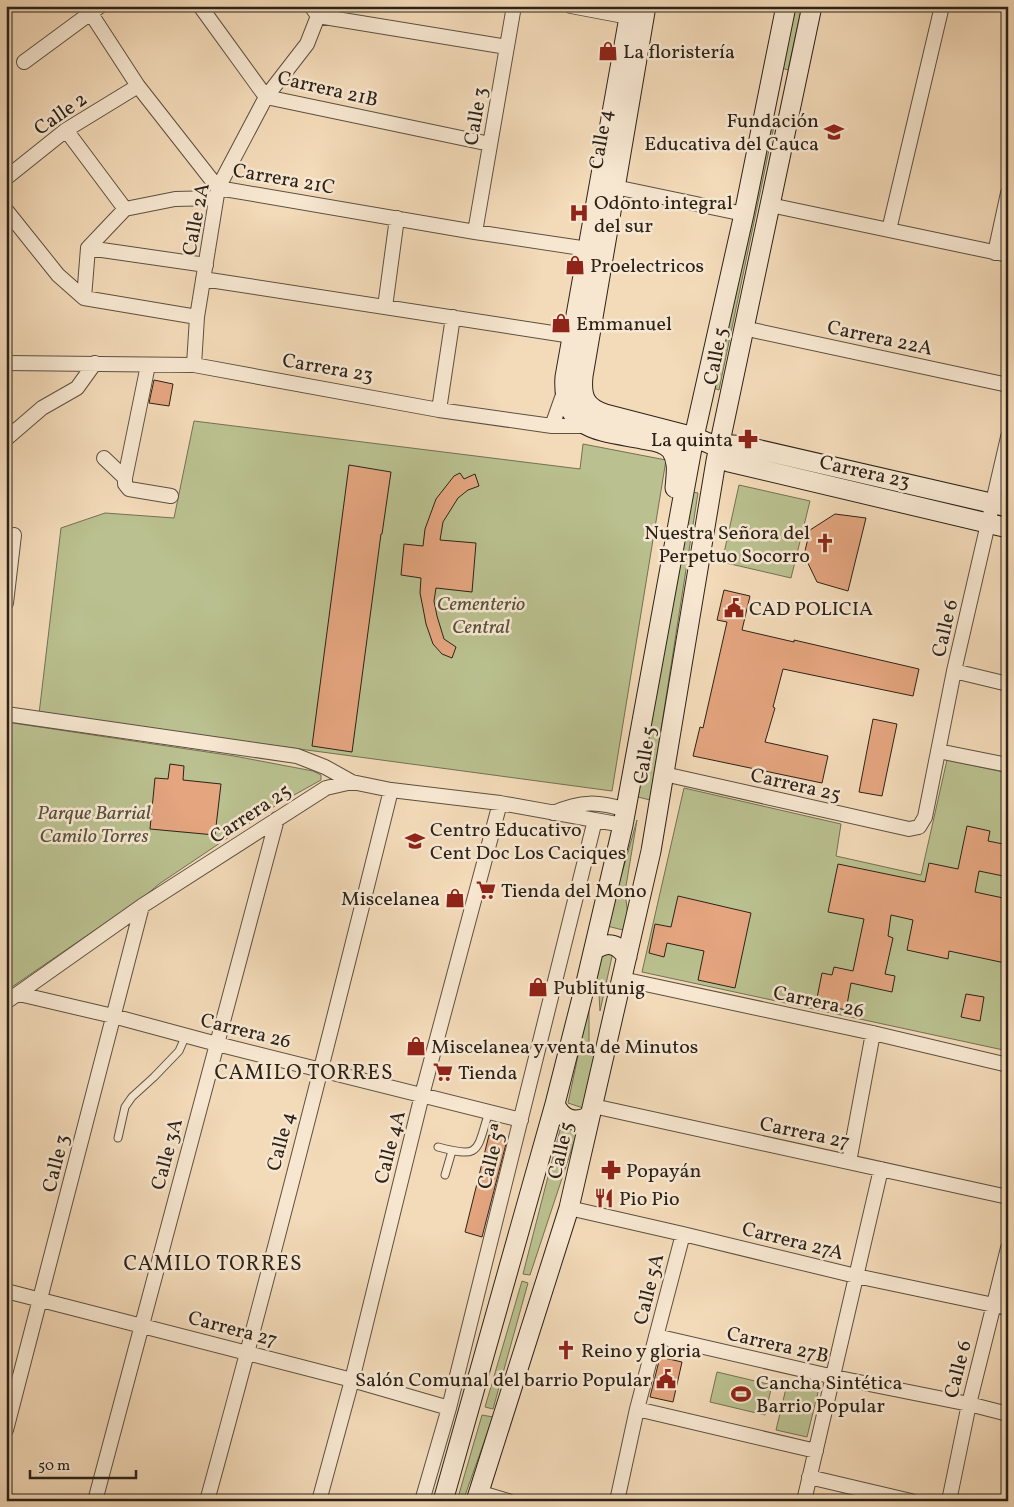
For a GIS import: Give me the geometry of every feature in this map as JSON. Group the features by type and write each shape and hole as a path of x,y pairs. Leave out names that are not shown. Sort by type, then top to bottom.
{"main road":[{"name":"Calle 4","path":"584,398 582,388 583,376 646,6"},
{"name":"Calle 5","path":"443,1501 555,1104 625,817 678,534 694,437 744,214 786,6"},
{"name":"Calle 5","path":"477,1496 569,1208 651,851 720,448 743,328 812,6"},
{"name":"Calle 4","path":"564,392 564,377 630,11"},
{"path":"770,87 782,148"},
{"path":"613,105 622,143"},
{"name":"Carrera 23","path":"564,392 567,404 579,421 597,430 657,442 670,450 676,462"},
{"name":"Carrera 23","path":"584,398 595,410 605,414 694,437 720,448 730,462 1008,528"},
{"name":"Carrera 23","path":"720,448 733,445 743,446 1000,505"},
{"name":"Calle 5","path":"676,462 674,503 678,534"},
{"path":"625,817 640,808 648,815 651,851"},
{"path":"594,950 602,945 612,945 621,949 627,957"},
{"path":"555,1104 558,1111 569,1120 584,1120 592,1111"}],"street":[{"name":"Carrera 21B","path":"200,6 266,96 490,144"},
{"name":"Calle 3","path":"475,232 514,6"},
{"path":"571,6 630,11"},
{"path":"889,230 942,6"},
{"path":"24,62 92,8"},
{"name":"Carrera 21C","path":"92,8 138,86 217,193 397,218 588,249"},
{"name":"Calle 2A","path":"194,366 197,317 217,193 266,96 307,44 315,11"},
{"path":"315,11 507,47"},
{"name":"Calle 2","path":"6,178 66,130 138,86"},
{"path":"66,130 125,209"},
{"path":"615,187 744,214"},
{"path":"84,298 88,248 125,209 217,193"},
{"path":"770,205 1002,254 1008,193"},
{"path":"6,210 58,275 84,298 197,317"},
{"path":"385,307 397,218"},
{"path":"88,248 206,265"},
{"path":"203,279 572,336"},
{"path":"438,410 452,317"},
{"name":"Carrera 22A","path":"743,328 1008,385"},
{"name":"Carrera 23","path":"6,363 194,366 438,410 552,426 587,426"},
{"path":"6,439 42,408 77,388 95,363"},
{"path":"148,365 124,478 125,484 129,489 171,496"},
{"path":"552,426 564,392"},
{"name":"Calle 6","path":"919,827 925,817 954,671 989,524 1000,505 1008,437"},
{"path":"104,458 124,478"},
{"path":"6,603 14,535"},
{"path":"954,671 1008,684"},
{"path":"6,714 297,756 325,767 352,782"},
{"path":"938,751 1008,765"},
{"name":"Carrera 25","path":"664,774 909,830 919,827"},
{"name":"Carrera 25","path":"6,1002 142,906 326,788 352,782 391,790 500,803 596,820 625,817"},
{"name":"Calle 4","path":"207,1501 322,1070 391,790"},
{"name":"Calle 4A","path":"319,1501 352,1380 422,1095 500,803"},
{"name":"Carrera 25","path":"553,813 570,806 588,803 607,804 625,817"},
{"name":"Calle 3A","path":"95,1501 277,819"},
{"name":"Calle 5ª","path":"422,1501 449,1408 596,820"},
{"name":"Calle 3","path":"6,1430 142,906"},
{"name":"Carrera 26","path":"622,979 873,1032 1008,1065"},
{"name":"Carrera 26","path":"19,994 113,1016 521,1120"},
{"path":"848,1162 873,1032"},
{"name":"Carrera 27","path":"592,1111 848,1162 1008,1197"},
{"path":"804,1501 881,1169"},
{"name":"Carrera 27A","path":"569,1208 856,1276 1001,1307"},
{"name":"Calle 5A","path":"617,1501 637,1409 683,1234"},
{"name":"Calle 6","path":"949,1501 968,1404 1001,1307 1008,1248"},
{"name":"Carrera 27","path":"6,1291 352,1380 449,1408"},
{"name":"Carrera 27B","path":"656,1336 834,1377 1008,1414"},
{"path":"637,1409 816,1451"},
{"path":"810,1477 911,1501"},
{"path":"477,1496 508,1501"}],"lane":[{"path":"118,1138 125,1106 179,1051 186,1035"},
{"path":"438,1148 466,1154 473,1152 477,1147 489,1112"},
{"path":"445,1175 452,1151"}],"green space":[{"path":"796,6 802,6 788,70 782,68"},
{"path":"770,119 774,126 719,390 711,387"},
{"name":"Cementerio Central","path":"194,421 580,469 583,444 666,460 612,791 39,714 61,528 105,513 174,518"},
{"path":"739,485 810,501 791,578 722,562"},
{"path":"692,492 698,493 650,800 638,797"},
{"name":"Parque Barrial Camilo Torres","path":"6,722 234,756 313,771 321,775 321,780 278,804 6,991"},
{"path":"947,760 1008,773 1008,1051 642,972 684,788 841,824 836,856 921,875"},
{"path":"637,820 625,892 628,916 623,930 607,926"},
{"path":"602,950 613,952 600,1011 599,995 590,993"},
{"path":"589,1004 589,1048 597,1051 583,1108 568,1103"},
{"path":"561,1126 578,1130 530,1275 523,1274"},
{"path":"522,1281 528,1283 493,1409 485,1407"},
{"name":"Cancha Sintética Barrio Popular","path":"717,1372 772,1385 765,1415 710,1402"},
{"path":"788,1380 819,1388 807,1437 776,1430"},
{"path":"482,1415 493,1417 463,1501 457,1501"}],"building":[{"path":"154,380 173,384 169,406 149,403"},
{"path":"349,465 391,472 352,752 312,746"},
{"path":"460,473 464,479 475,474 479,486 468,490 458,498 443,522 440,540 476,543 472,592 436,588 434,601 444,639 456,647 452,658 442,654 433,644 426,624 420,593 421,578 401,575 404,544 423,546 425,529 436,499 454,476"},
{"path":"835,514 866,518 848,591 817,582 804,555 810,530"},
{"path":"724,590 750,596 742,630 919,669 913,696 783,669 773,707 775,708 765,742 828,756 822,783 693,756 700,727 703,728 727,622 717,620"},
{"path":"873,719 897,724 882,796 859,792"},
{"path":"170,764 184,766 183,780 221,784 215,835 150,829 155,778 168,779"},
{"path":"967,826 990,831 988,841 1008,845 1008,877 979,871 975,892 1008,899 1008,949 1005,963 949,951 948,959 907,950 913,920 891,915 888,936 893,938 885,974 895,976 892,992 851,983 846,1010 826,1006 827,1000 817,998 822,973 832,975 834,967 853,971 864,919 828,912 838,864 925,882 929,863 958,869"},
{"path":"678,896 751,913 735,988 698,980 704,951 667,943 664,957 649,953 655,924 671,927"},
{"path":"966,994 984,997 980,1021 961,1017"},
{"path":"489,1135 507,1140 482,1237 465,1232"},
{"name":"Salón Comunal del barrio Popular","path":"660,1357 682,1362 673,1402 650,1397"}],"place":[{"name":"La floristería","path":"608,51"},
{"name":"Fundación Educativa del Cauca","path":"834,132"},
{"name":"Odonto integral del sur","path":"579,213"},
{"name":"Proelectricos","path":"575,265"},
{"name":"Emmanuel","path":"561,323"},
{"name":"La quinta","path":"748,439"},
{"name":"Nuestra Señora del Perpetuo Socorro","path":"825,543"},
{"name":"CAD POLICIA","path":"734,608"},
{"name":"Centro Educativo Cent Doc Los Caciques","path":"415,841"},
{"name":"Tienda del Mono","path":"486,890"},
{"name":"Miscelanea","path":"455,898"},
{"name":"Publitunig","path":"538,987"},
{"name":"Miscelanea y venta de Minutos","path":"416,1046"},
{"name":"Tienda","path":"443,1072"},
{"name":"Popayán","path":"611,1170"},
{"name":"Pio Pio","path":"604,1198"},
{"name":"Reino y gloria","path":"566,1350"},
{"name":"Salón Comunal del barrio Popular","path":"666,1379"},
{"name":"Cancha Sintética Barrio Popular","path":"741,1394"}],"district":[{"name":"CAMILO TORRES","path":"304,1072"},
{"name":"CAMILO TORRES","path":"213,1263"}]}
